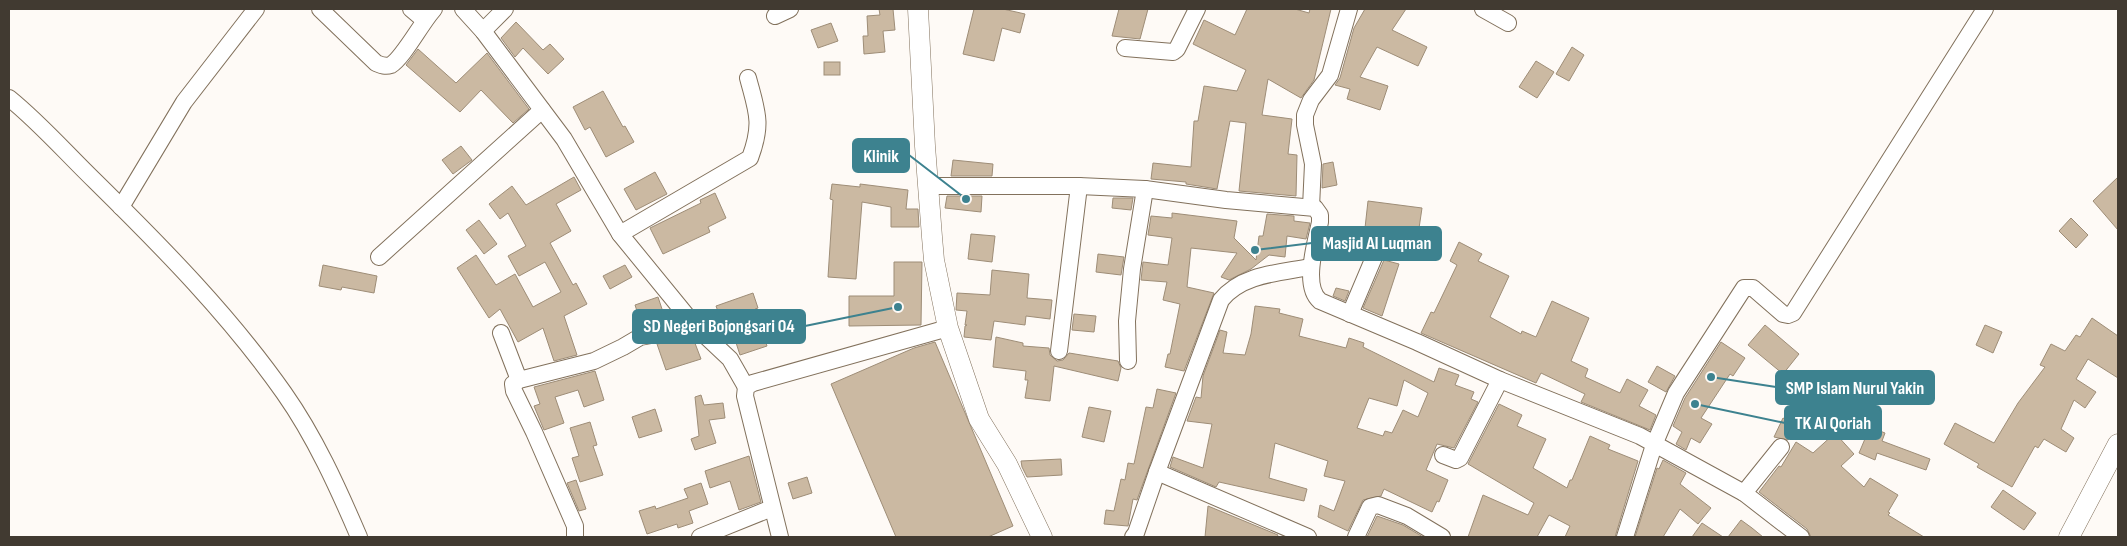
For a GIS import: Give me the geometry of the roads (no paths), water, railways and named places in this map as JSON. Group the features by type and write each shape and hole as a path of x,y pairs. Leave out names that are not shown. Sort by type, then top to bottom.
{"street":[{"path":"121,207 184,102 256,9"},
{"path":"320,9 376,63 383,66 389,66 398,59 429,14 411,9"},
{"path":"464,9 483,31 578,159 620,234 696,327 730,360 746,387 745,396 780,537"},
{"path":"483,31 505,9"},
{"path":"775,16 790,9"},
{"path":"918,9 934,260 948,328 979,419 1007,464 1042,537 1052,537"},
{"path":"1125,48 1173,52 1177,49 1196,9"},
{"path":"1311,207 1313,164 1305,125 1305,115 1311,100 1330,75 1350,9"},
{"path":"1483,9 1508,23"},
{"path":"1625,537 1654,445 1676,393 1744,288 1753,288 1783,314 1793,313 1985,9"},
{"path":"620,234 750,158 758,137 758,115 748,78"},
{"path":"9,98 121,207 243,339 285,394 331,475 358,537"},
{"path":"378,257 542,110"},
{"path":"929,186 1145,188 1226,200 1315,208 1320,215 1310,267 1317,298 1500,380 1640,436 1744,493 1800,537"},
{"path":"1059,351 1079,186"},
{"path":"1128,361 1127,321 1132,269 1145,188"},
{"path":"1350,314 1375,255"},
{"path":"1133,537 1222,300 1229,291 1257,277 1310,267"},
{"path":"576,537 575,526 514,391 513,384 519,380 594,361 640,337 696,327"},
{"path":"746,387 753,383 948,328"},
{"path":"501,333 519,380"},
{"path":"1443,455 1456,460 1460,458 1500,380"},
{"path":"2070,537 2118,444"},
{"path":"1744,493 1781,447"},
{"path":"1157,472 1308,537"},
{"path":"1356,537 1370,507 1378,505 1407,516 1442,537"},
{"path":"700,537 772,508"}],"place":[{"name":"Klinik","path":"966,199"},
{"name":"Masjid Al Luqman","path":"1255,250"},
{"name":"SD Negeri Bojongsari 04","path":"898,307"},
{"name":"SMP Islam Nurul Yakin","path":"1711,377"},
{"name":"TK Al Qoriah","path":"1695,404"}]}
